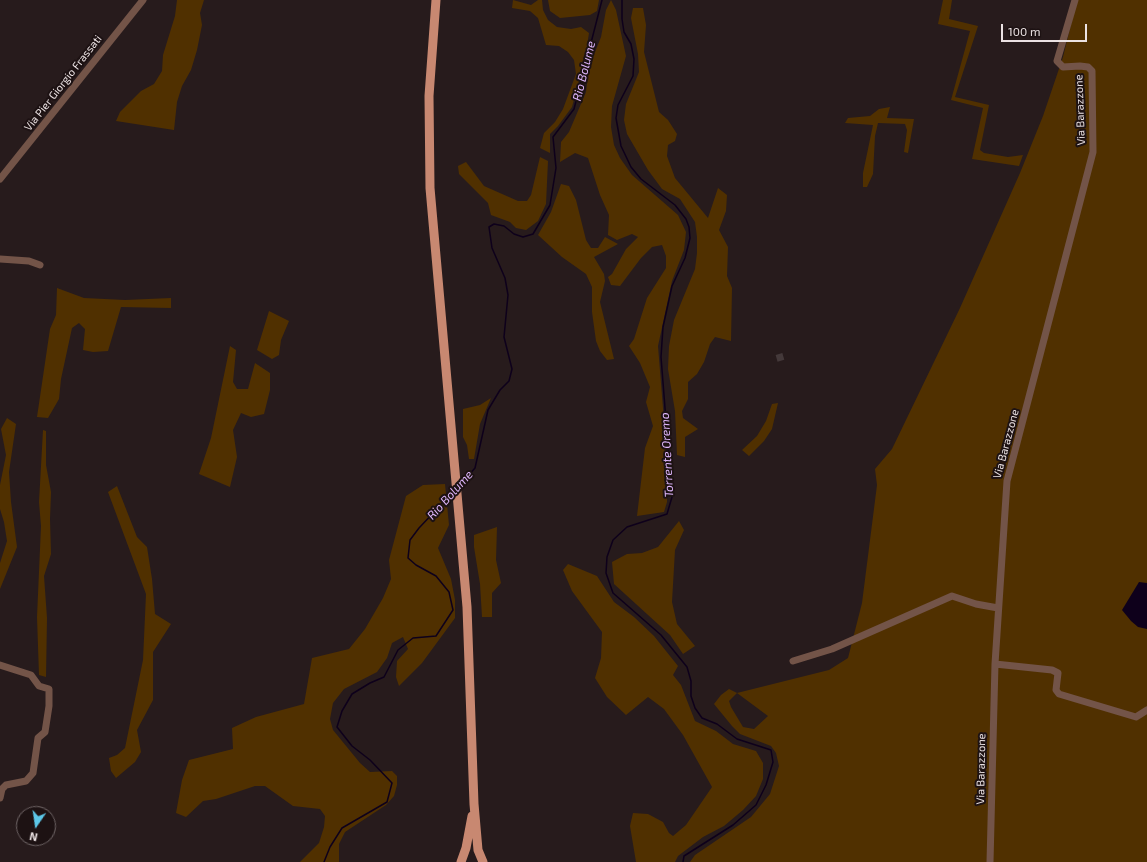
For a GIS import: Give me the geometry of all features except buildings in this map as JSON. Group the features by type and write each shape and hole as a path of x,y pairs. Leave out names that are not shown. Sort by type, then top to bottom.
{"main road":[{"path":"436,0 429,96 430,188 468,630 474,804 478,850 483,862"},
{"path":"461,862 466,848 474,804"}],"street":[{"name":"Via Pier Giorgio Frassati","path":"0,179 143,0"},
{"name":"Via Barazzone","path":"990,862 995,664 1007,481 1093,152 1092,71 1088,67 1080,66 1063,68 1059,64 1058,56 1074,0"},
{"path":"0,258 29,261 40,265"},
{"path":"793,661 832,649 952,596 976,604 998,608"},
{"path":"995,664 1052,670 1058,673 1056,690 1059,694 1136,716 1147,710"},
{"path":"0,665 31,675 39,686 49,689 49,706 44,732 38,738 33,773 26,781 6,785 2,789 0,798"}],"shaded area":[{"path":"177,0 204,0 200,13 202,25 197,50 191,70 182,86 177,102 174,130 116,121 120,112 141,91 154,84 162,71 163,55 175,16"},
{"path":"513,0 531,5 538,0 542,0 543,10 548,20 557,27 571,29 581,27 589,33 585,59 572,107 550,134 550,153 540,148 544,133 555,122 563,109 576,74 574,60 568,52 559,46 546,45 538,18 530,11 512,8"},
{"path":"548,0 599,0 597,11 590,15 560,18 550,11"},
{"path":"611,0 616,10 626,56 612,106 611,127 614,145 620,158 632,175 678,215 686,232 684,250 672,281 658,346 667,458 667,502 664,512 637,516 645,448 653,426 646,402 650,387 640,363 629,346 634,339 647,298 666,268 666,256 662,245 652,247 641,258 620,286 611,285 608,277 612,274 626,249 638,237 632,234 617,240 608,235 609,215 600,195 588,158 575,153 560,162 561,142 569,132 586,92 589,67 601,37 606,10"},
{"path":"943,0 952,0 949,19 978,26 955,97 989,105 980,150 984,153 1008,157 1023,155 1019,166 972,159 983,108 951,100 970,31 938,24"},
{"path":"1077,0 1147,0 1147,862 690,862 695,855 751,817 770,794 779,766 776,753 771,746 740,734 714,704 721,695 729,689 737,693 829,670 848,658 862,603 877,485 875,469 892,449 960,308 1020,173 1043,116 1063,57","holes":["737,693 768,716 754,729 743,727 729,701"]},
{"path":"633,8 643,8 646,25 644,52 659,112 668,120 677,134 675,141 668,145 667,156 675,178 708,218 718,188 727,195 726,211 719,230 728,247 727,276 732,288 731,341 715,337 710,344 704,362 697,374 688,382 688,399 682,411 683,418 698,429 685,437 685,457 677,455 675,411 668,369 669,346 674,320 695,269 697,237 695,222 680,199 662,189 648,170 627,134 624,120 626,104 639,72 638,54 631,18"},
{"path":"890,107 887,118 914,119 908,153 904,152 907,130 905,124 878,123 875,136 873,174 867,187 863,187 863,173 873,125 845,123 848,118 870,116 879,109"},
{"path":"540,157 548,161 546,204 538,221 526,230 516,228 510,222 491,215 488,203 459,174 458,166 466,162 484,186 518,201 527,201 531,195"},
{"path":"561,184 569,186 576,200 586,240 591,248 598,248 605,237 618,244 594,257 604,274 605,281 600,302 614,359 607,360 600,351 596,341 592,312 592,287 586,274 562,257 538,235 551,212"},
{"path":"57,288 84,298 125,300 171,298 171,308 121,307 108,351 93,352 83,350 85,329 79,323 72,328 61,379 59,399 48,418 37,417 50,329 56,315"},
{"path":"269,311 289,321 281,340 279,355 272,359 257,350"},
{"path":"230,346 236,350 233,382 237,389 248,389 255,363 270,373 270,390 264,414 251,417 241,413 233,430 237,457 230,487 199,474 211,438"},
{"path":"491,398 480,424 474,459 469,459 467,445 463,437 463,409 480,405"},
{"path":"778,403 772,429 764,441 749,456 742,450 757,436 766,421 772,404"},
{"path":"7,418 16,424 9,472 17,547 0,589 0,563 7,541 0,509 0,485 6,455 1,429"},
{"path":"43,430 46,431 46,465 51,492 51,554 44,576 47,618 46,677 39,675 37,617 41,526 39,502"},
{"path":"445,484 449,525 438,548 451,579 455,600 455,618 422,663 399,686 396,677 397,661 408,649 403,637 392,643 387,658 377,672 344,689 333,703 330,719 333,730 360,763 370,772 392,771 397,776 397,785 394,796 386,805 345,832 339,844 339,862 300,862 319,843 324,827 325,816 320,809 293,806 265,786 255,786 216,799 203,801 186,817 176,813 182,780 189,760 233,749 232,728 256,717 304,704 312,658 349,649 365,629 383,598 391,579 389,560 406,496 423,485"},
{"path":"117,486 137,537 147,547 155,614 171,624 153,652 153,700 137,730 141,752 135,762 116,778 111,771 109,758 117,755 125,748 143,660 146,594 108,492"},
{"path":"679,521 684,530 675,550 672,602 677,624 695,646 683,654 670,635 614,584 612,562 627,554 642,553 658,547"},
{"path":"497,527 496,560 501,583 492,593 492,617 482,617 480,584 474,547 474,535"},
{"path":"568,564 597,576 614,602 634,617 654,636 678,666 673,675 681,685 695,721 716,731 733,744 756,751 763,763 763,779 756,796 743,810 724,826 703,837 678,856 675,862 636,862 630,826 633,813 648,814 663,822 669,833 673,836 686,825 712,787 683,735 664,709 648,697 626,715 607,697 595,678 601,658 602,632 572,591 563,570"},
{"path":"1139,582 1147,583 1147,629 1138,627 1122,610"}],"waterway":[{"name":"Rio Bolume","path":"460,485 475,468 488,410 500,390 509,381 512,369 504,337 508,295 505,278 492,248 489,227 494,224 504,226 514,234 523,237 533,234 550,205 556,168 553,137 574,109 602,0"},
{"name":"Torrente Oremo","path":"622,0 624,32 631,44 634,59 633,76 618,105 616,118 621,146 631,167 641,179 675,205 686,219 689,227 690,238 685,258 672,286 663,327 661,357 672,497 667,514 627,527 613,540 607,557 606,573 613,593 661,635 687,667 691,681 691,696 695,708 702,718 717,724 737,739 771,750 773,762 766,785 756,805 733,825 684,856 683,862"},
{"name":"Rio Bolume","path":"324,862 330,847 342,828 387,802 392,783 370,760 352,746 337,727 342,711 352,694 370,683 384,677 398,650 413,638 436,636 453,610 449,592 436,576 416,565 408,558 410,540 419,528 453,492"}],"tunnel":[{"path":"779,354 781,361"}]}
